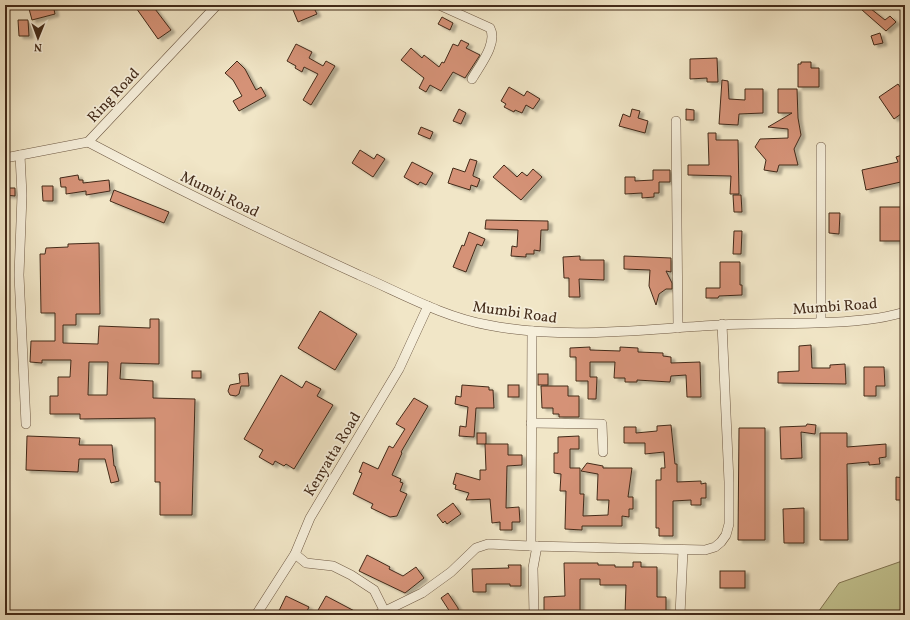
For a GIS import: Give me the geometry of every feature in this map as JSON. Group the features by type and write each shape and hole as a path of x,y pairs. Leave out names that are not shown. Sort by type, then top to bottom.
{"street":[{"name":"Ring Road","path":"5,158 88,142 216,5"},
{"path":"439,5 490,28 493,34 492,42 472,79"},
{"path":"676,121 678,328"},
{"name":"Mumbi Road","path":"88,142 182,192 292,244 428,306 458,317 487,325 532,331 572,333 678,328 722,324 821,322 871,319 905,312"},
{"path":"821,147 821,322"},
{"path":"20,155 22,195 19,275 26,424"},
{"name":"Kenyatta Road","path":"256,615 295,554 310,518 400,369 428,306"},
{"path":"295,554 306,563 333,566 351,575 374,590 381,614 422,593 451,572 476,548 488,544 683,550 705,550 715,547 726,535 729,524 729,482 722,324"},
{"path":"532,331 531,423 534,615"},
{"path":"531,423 602,424 603,452"},
{"path":"680,615 683,550"}],"green space":[{"path":"905,560 905,615 816,615 839,583"}],"building":[{"path":"28,5 53,5 55,14 32,20"},
{"path":"134,5 152,5 171,30 158,39"},
{"path":"291,5 305,5 307,8 313,6 317,14 298,22"},
{"path":"866,5 885,20 890,16 896,22 886,31 862,10"},
{"path":"442,17 453,23 450,30 438,24"},
{"path":"18,20 28,20 29,36 19,36"},
{"path":"880,33 883,43 874,45 871,36"},
{"path":"461,40 469,44 466,48 480,55 465,78 453,72 441,91 430,85 426,92 419,88 424,78 401,60 411,48 422,58 424,55 439,67 442,62 444,63 453,44 458,46"},
{"path":"296,44 312,52 309,58 323,66 326,61 335,66 311,105 303,100 318,74 304,67 302,72 295,68 296,66 287,61"},
{"path":"717,58 718,82 707,82 707,78 690,79 690,59"},
{"path":"237,61 245,69 256,90 261,87 266,96 239,111 233,101 242,96 233,80 225,73"},
{"path":"801,62 811,62 811,68 819,68 819,87 798,87 798,64 801,64"},
{"path":"722,80 728,81 729,99 745,100 745,89 763,89 763,113 739,114 738,125 719,124"},
{"path":"898,84 905,94 905,111 894,119 879,97"},
{"path":"509,87 524,96 527,91 540,99 533,109 526,105 522,113 515,110 514,112 504,107 506,104 501,101"},
{"path":"778,89 797,89 798,118 801,135 794,149 798,165 779,165 777,172 764,170 766,160 755,147 760,139 788,138 788,129 768,127 792,113 778,113"},
{"path":"459,109 466,113 461,124 453,121"},
{"path":"632,109 640,111 638,118 648,121 645,133 619,126 623,114 630,117"},
{"path":"686,109 694,110 694,120 686,120"},
{"path":"421,127 433,132 430,139 418,134"},
{"path":"708,133 716,133 716,140 738,140 739,194 730,194 731,176 688,175 688,165 709,165"},
{"path":"360,150 374,159 377,154 385,159 373,177 352,163"},
{"path":"905,154 905,181 866,190 862,170 898,162 896,157"},
{"path":"470,159 477,161 473,176 480,179 477,187 471,185 470,190 448,183 453,168 465,172"},
{"path":"412,162 433,173 426,185 420,182 418,185 404,177"},
{"path":"504,165 517,177 522,172 527,176 533,169 542,177 521,200 493,177"},
{"path":"653,170 670,170 670,182 659,182 659,193 654,193 654,197 642,198 642,193 625,194 625,177 635,177 635,181 653,180"},
{"path":"78,175 79,180 83,180 83,183 109,180 110,191 86,195 86,191 66,194 66,187 61,187 60,178"},
{"path":"42,186 53,186 53,201 43,201"},
{"path":"5,188 15,188 15,196 5,195"},
{"path":"114,190 169,212 164,223 110,201"},
{"path":"733,195 741,195 742,212 734,212"},
{"path":"880,207 905,207 905,241 880,241"},
{"path":"829,213 840,213 839,234 829,233"},
{"path":"486,220 548,221 548,230 541,230 540,251 534,250 534,254 526,254 526,257 511,256 512,246 517,247 518,230 485,229"},
{"path":"734,231 742,231 741,254 733,254"},
{"path":"469,232 485,239 482,246 477,244 466,272 453,267 462,245 464,246"},
{"path":"99,243 100,314 76,314 76,325 63,325 63,343 98,344 99,326 150,328 150,319 159,319 159,364 121,363 120,379 153,381 153,398 195,399 192,515 160,515 160,482 155,482 155,418 80,419 80,414 50,414 50,396 58,396 58,377 70,377 71,360 42,360 42,363 30,362 31,341 55,341 55,313 41,313 40,254 45,254 46,248 68,247 68,244","holes":["89,362 108,362 107,395 88,395"]},
{"path":"580,256 580,260 604,260 604,280 579,279 580,297 569,297 569,278 564,278 563,257"},
{"path":"624,256 671,258 671,272 666,271 672,283 672,289 666,289 659,294 656,305 649,286 650,270 624,269"},
{"path":"720,262 740,262 740,285 742,285 742,295 706,298 706,288 720,288"},
{"path":"320,311 357,334 335,370 298,348"},
{"path":"811,345 812,368 830,368 830,365 845,364 846,384 778,383 778,372 799,371 799,346"},
{"path":"590,347 590,350 620,351 620,347 638,348 638,352 663,353 663,356 671,357 671,363 700,362 701,397 687,397 686,375 671,376 670,382 637,380 637,382 625,382 625,378 614,378 615,362 590,362 590,377 597,377 596,399 588,399 588,381 576,381 576,357 570,357 570,348"},
{"path":"864,367 884,367 885,386 876,386 876,396 864,396"},
{"path":"192,371 201,371 201,378 192,378"},
{"path":"248,373 249,386 241,386 239,394 236,396 230,395 228,391 230,385 240,383 239,374"},
{"path":"538,374 548,374 548,385 538,385"},
{"path":"281,375 302,388 306,381 321,389 317,396 333,405 294,469 286,464 284,466 275,461 273,465 259,457 263,450 244,439"},
{"path":"462,385 489,387 489,390 493,390 494,408 476,408 474,437 459,436 460,426 466,427 468,407 455,404 456,396 461,397"},
{"path":"508,385 519,385 519,397 508,397"},
{"path":"541,386 568,386 568,396 579,396 579,417 559,417 559,414 553,414 553,408 542,408"},
{"path":"414,398 428,406 401,452 402,453 392,475 401,479 400,482 403,483 400,491 407,494 397,516 390,517 371,508 373,504 353,494 362,473 359,472 363,462 378,469 389,446 393,448 405,429 396,424"},
{"path":"807,424 816,425 815,434 801,432 802,458 781,459 780,427 806,426"},
{"path":"671,425 675,464 677,464 677,482 701,481 701,484 706,483 706,498 701,498 701,505 691,505 691,500 673,501 673,536 659,536 659,528 656,528 656,480 661,480 661,468 665,468 664,452 645,454 645,443 624,443 624,427 636,427 636,433 657,431 657,426"},
{"path":"739,428 765,428 765,540 738,540"},
{"path":"477,433 486,433 486,444 477,444"},
{"path":"820,433 847,433 847,447 886,444 886,457 879,458 880,464 869,465 869,462 847,464 848,540 820,540"},
{"path":"27,436 80,438 79,445 112,445 114,466 119,481 111,483 105,459 79,459 78,472 26,470"},
{"path":"579,436 579,449 570,449 570,468 580,468 580,494 584,494 583,516 608,515 609,500 597,500 598,474 581,471 587,463 603,466 603,468 632,468 628,497 633,497 633,509 629,509 629,517 622,516 622,526 582,526 582,530 565,529 566,491 560,491 561,474 554,473 554,453 558,453 558,437"},
{"path":"485,444 508,444 508,455 522,455 522,465 507,466 506,508 519,507 520,522 512,522 512,530 500,530 500,522 492,523 490,499 466,500 469,493 455,489 456,485 453,484 456,473 480,480 480,470 486,470"},
{"path":"896,477 905,478 905,500 896,500"},
{"path":"453,503 461,514 447,524 445,521 443,523 437,515"},
{"path":"804,508 804,543 784,543 783,509"},
{"path":"367,555 390,567 389,569 403,576 416,567 424,578 405,593 359,571"},
{"path":"633,562 641,562 641,567 657,567 657,597 666,597 666,615 625,615 626,585 600,585 600,579 580,579 580,615 557,615 557,612 544,612 544,597 565,596 564,563 598,563 598,565 615,565 615,567 633,567"},
{"path":"508,565 521,565 521,586 510,586 510,584 486,584 486,592 473,592 472,569 509,568"},
{"path":"720,571 745,571 745,588 720,588"},
{"path":"448,593 458,608 459,615 452,615 441,598"},
{"path":"286,596 309,607 305,615 277,615"},
{"path":"326,596 362,615 324,615 317,612"}]}
